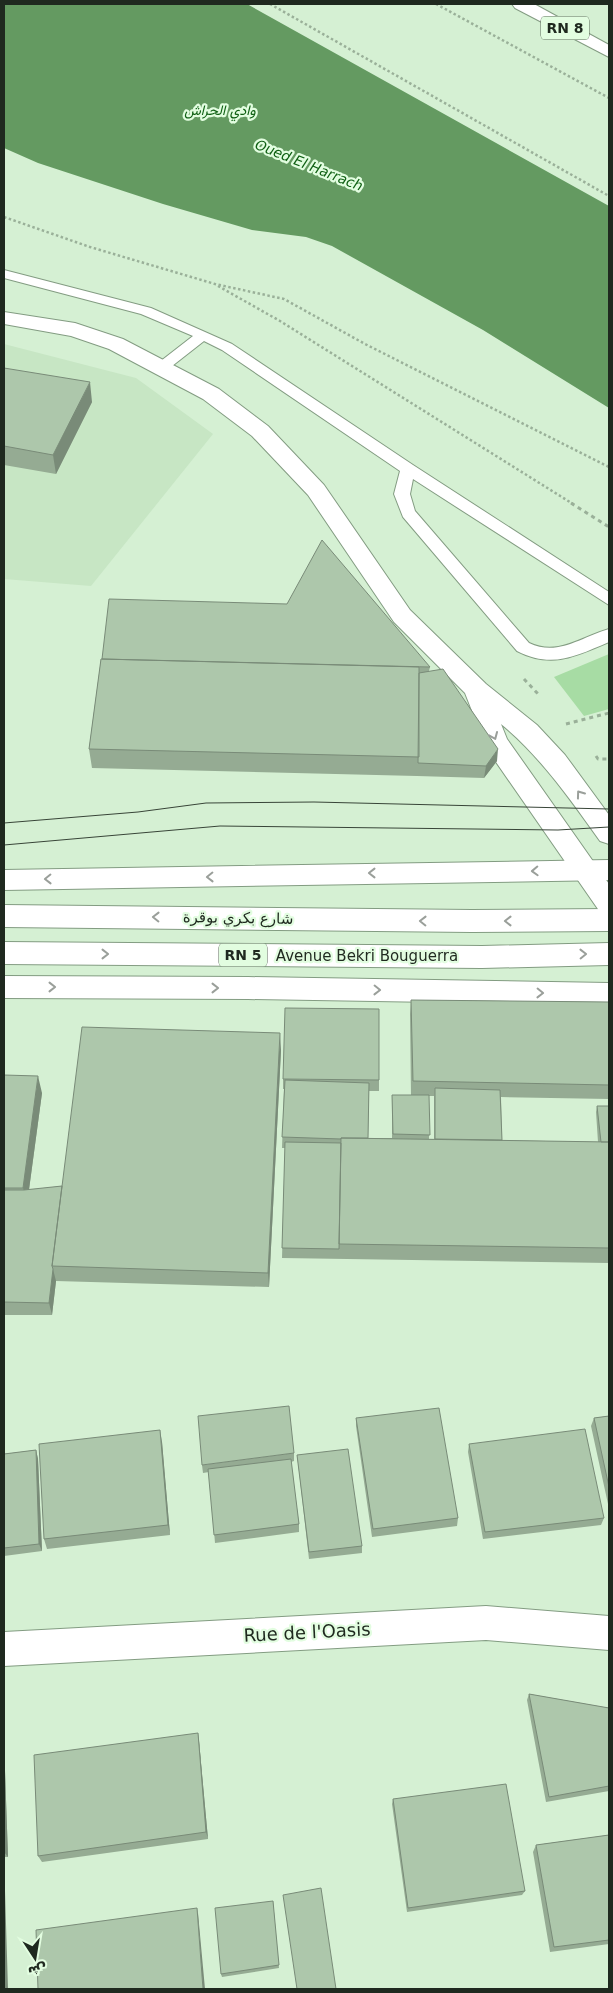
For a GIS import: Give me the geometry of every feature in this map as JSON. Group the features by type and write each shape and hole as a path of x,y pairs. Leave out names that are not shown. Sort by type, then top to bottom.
{"main road":[{"name":"RN 8","path":"522,4 609,52"},
{"path":"4,318 75,330 116,344 162,366 211,394 260,431 316,490 402,616 477,690 528,732 556,762 609,834"},
{"path":"477,690 496,742 537,798 596,870 609,904"},
{"path":"4,880 596,870"},
{"name":"شارع بكري بوقرة","path":"4,916 472,921 609,920"},
{"name":"Avenue Bekri Bouguerra","path":"4,953 482,957 609,954"},
{"path":"4,987 248,988 609,994"},
{"name":"Rue de l'Oasis","path":"4,1649 486,1623 609,1633"}],"lane":[{"path":"4,274 131,306 204,335 248,360 408,469 609,600"},
{"path":"162,366 204,335"},
{"path":"408,469 402,494 408,513 523,647 542,656 555,656 609,635"}],"path":[{"path":"270,4 609,196"},
{"path":"436,4 609,98"},
{"path":"4,216 90,247 215,284 270,294 296,304 365,344 609,467"},
{"path":"215,284 280,321 609,527"},
{"path":"566,724 609,713"}],"shaded area":[{"path":"4,344 136,378 213,434 91,586 4,579"},
{"path":"609,654 609,709 584,716 554,677"}],"water":[{"name":"وادي الحراش","path":"4,4 247,4 609,206 609,408 483,330 332,246 306,237 252,230 163,204 38,163 4,148"}],"building":[{"path":"4,368 90,382 53,455 4,446"},
{"path":"322,540 430,667 102,659 109,599 287,604"},
{"path":"101,659 419,667 419,757 89,749"},
{"path":"443,669 498,749 486,766 418,763 419,673"},
{"path":"411,1000 609,1002 609,1085 413,1081"},
{"path":"285,1008 379,1009 379,1080 283,1079"},
{"path":"82,1027 280,1033 268,1273 52,1266"},
{"path":"4,1075 38,1076 23,1188 4,1188"},
{"path":"285,1080 369,1083 368,1138 282,1137"},
{"path":"435,1088 500,1090 502,1140 435,1139"},
{"path":"392,1095 429,1095 430,1135 393,1134"},
{"path":"597,1106 609,1106 609,1142 601,1142"},
{"path":"341,1138 609,1142 609,1248 339,1244"},
{"path":"285,1142 341,1143 339,1249 282,1248"},
{"path":"62,1186 49,1303 4,1302 4,1190"},
{"path":"289,1406 294,1453 202,1465 198,1416"},
{"path":"439,1408 458,1518 373,1529 356,1418"},
{"path":"609,1416 609,1487 594,1418"},
{"path":"585,1429 604,1518 485,1532 469,1444"},
{"path":"160,1430 168,1525 44,1539 39,1444"},
{"path":"348,1449 362,1546 309,1552 297,1455"},
{"path":"36,1450 39,1544 4,1548 4,1454"},
{"path":"291,1459 299,1524 214,1535 208,1469"},
{"path":"529,1694 609,1708 609,1786 549,1797"},
{"path":"198,1733 206,1832 38,1856 34,1755"},
{"path":"506,1784 525,1891 408,1908 393,1799"},
{"path":"609,1835 609,1940 554,1947 536,1845"},
{"path":"321,1888 336,1989 297,1989 283,1895"},
{"path":"273,1901 279,1965 221,1974 215,1908"},
{"path":"197,1908 203,1989 38,1989 36,1930"}],"tram line":[{"path":"4,823 138,812 206,803 314,802 609,809"},
{"path":"4,845 220,826 558,830 609,827"}],"water label":[{"name":"Oued El Harrach","path":"309,165"}]}
